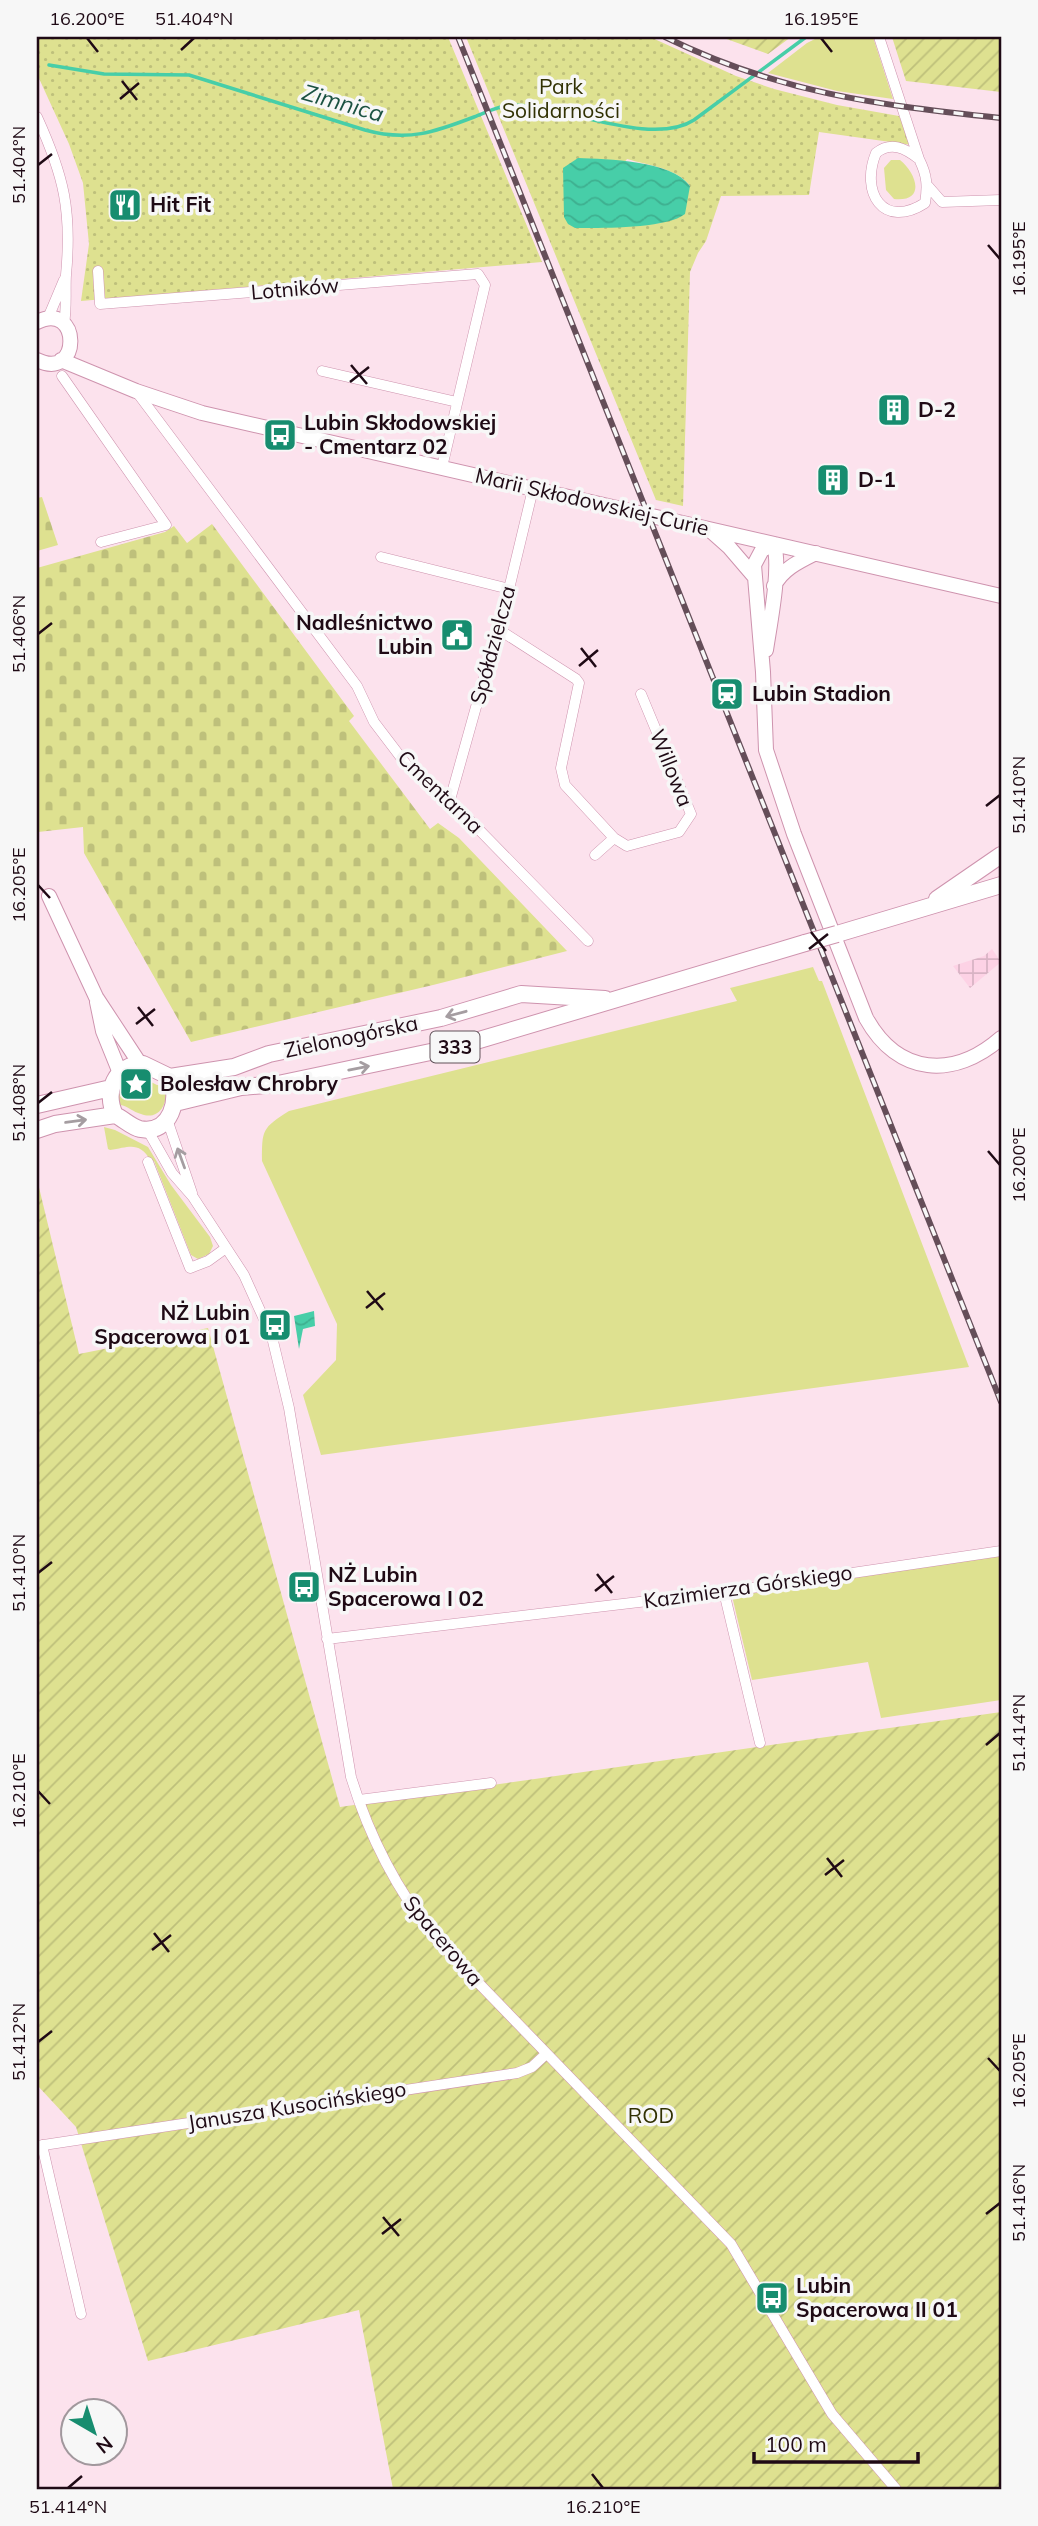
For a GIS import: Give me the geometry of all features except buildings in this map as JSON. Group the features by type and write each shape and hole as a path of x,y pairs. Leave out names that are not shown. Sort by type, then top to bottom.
{"main road":[{"name":"Zielonogórska","path":"923,909 1001,855"},
{"name":"Zielonogórska","path":"175,1103 241,1087 278,1084 439,1051 1001,885"},
{"path":"956,898 1001,893"},
{"name":"Zielonogórska","path":"170,1077 234,1067 270,1054 441,1018 521,994 614,1000"},
{"path":"37,1130 55,1124 115,1115 139,1129 158,1126 167,1119 175,1103 176,1094 170,1077 150,1066 140,1064 120,1073 111,1088 110,1097 115,1115"},
{"path":"37,1105 111,1088"}],"street":[{"path":"879,37 926,173 928,186 925,203"},
{"path":"37,117 62,179 68,209 67,302 64,324"},
{"path":"919,159 900,147 888,145 876,153 873,160 873,195 880,205 902,212 914,211 925,203 1001,200"},
{"path":"928,186 942,202"},
{"name":"Lotników","path":"98,271 100,304 478,274 485,285 457,402"},
{"path":"40,366 66,355 72,340 70,331 64,324 43,320 66,277"},
{"name":"Marii Skłodowskiej-Curie","path":"66,355 136,391 202,412 1001,596"},
{"path":"322,371 457,402 442,467"},
{"path":"62,376 166,525 101,542"},
{"name":"Cmentarna","path":"136,391 357,686 374,722 410,768 450,800 588,941"},
{"name":"Spółdzielcza","path":"450,800 509,589 533,489"},
{"path":"707,528 729,547 753,575"},
{"path":"763,672 774,587 774,544 758,554 753,575 763,672 764,730 769,764 845,967 872,1027 885,1044 898,1054 931,1066 951,1065 968,1060 1001,1038"},
{"path":"774,587 786,570 816,553"},
{"path":"381,558 509,589"},
{"path":"498,629 576,679 579,684 561,768 565,785 614,838 595,855"},
{"name":"Willowa","path":"614,838 627,846 679,832 691,814 642,694"},
{"path":"43,898 96,997 140,1064"},
{"path":"96,997 103,1031 120,1073"},
{"name":"Spacerowa","path":"167,1119 193,1197"},
{"name":"Spacerowa","path":"147,1129 172,1173 193,1197 226,1248 255,1298 268,1327 279,1363 344,1741 371,1836 391,1875 435,1938 731,2244 832,2414 896,2489"},
{"path":"148,1162 190,1268 208,1261 226,1248"},
{"name":"Kazimierza Górskiego","path":"327,1639 724,1592 1001,1551"},
{"path":"724,1592 760,1743"},
{"path":"359,1800 491,1783"},
{"name":"Janusza Kusocińskiego","path":"81,2314 39,2146 517,2073 532,2067 546,2054"}],"shaded area":[{"path":"992,949 1001,962 970,988 953,966 984,956"}],"green space":[{"path":"37,37 448,37 542,262 81,301 89,244 83,183 69,144 37,74"},
{"name":"Park Solidarności","path":"466,37 650,37 736,76 774,89 837,105 899,116 912,145 819,132 809,195 721,196 706,241 690,272 683,506 656,500","holes":["627,159 670,171 690,186 661,223 575,228"]},
{"path":"721,37 791,37 768,54"},
{"path":"819,37 873,37 893,99 837,91 768,73"},
{"path":"892,37 1001,37 1001,92 906,81"},
{"path":"891,160 900,160 911,172 915,186 911,196 894,199 886,190 884,168"},
{"path":"42,497 58,545 37,551 37,498"},
{"path":"212,524 354,716 349,721 430,829 438,823 459,838 567,951 191,1042 84,853 83,827 38,832 37,568 165,532 174,526 187,543"},
{"path":"813,967 819,981 822,981 969,1367 321,1455 303,1395 336,1360 337,1324 262,1161 263,1136 273,1122 289,1111 737,1001 730,988"},
{"path":"139,1076 165,1086 166,1098 162,1109 153,1115 141,1114 120,1105 122,1085"},
{"path":"104,1127 148,1147 171,1185 210,1237 213,1246 209,1254 198,1259 191,1255 154,1161 138,1148 108,1149"},
{"name":"ROD","path":"37,1179 79,1354 208,1328 340,1807 1001,1712 1001,2489 393,2489 359,2310 148,2361 76,2127 37,2085"},
{"path":"1001,1556 1001,1700 881,1718 868,1662 752,1680 732,1596"}],"water":[{"path":"578,158 638,163 654,166 681,177 690,186 685,214 663,223 649,225 575,228 568,224 564,217 563,168"},
{"path":"314,1311 315,1326 303,1329 299,1349 294,1316"}],"waterway":[{"name":"Zimnica","path":"49,65 104,74 189,75 380,134 421,134 510,105 554,111 605,123 654,129 676,127 694,120 806,37"}],"railway":[{"path":"458,37 1001,1402"},
{"path":"665,37 748,71 829,94 912,108 1001,118"}],"place":[{"name":"Hit Fit","path":"125,205"},
{"name":"D-2","path":"894,410"},
{"name":"Lubin Skłodowskiej - Cmentarz 02","path":"280,435"},
{"name":"D-1","path":"833,480"},
{"name":"Nadleśnictwo Lubin","path":"457,635"},
{"name":"Lubin Stadion","path":"727,694"},
{"name":"Bolesław Chrobry","path":"136,1084"},
{"name":"NŻ Lubin Spacerowa I 01","path":"275,1325"},
{"name":"NŻ Lubin Spacerowa I 02","path":"304,1587"},
{"name":"Lubin Spacerowa II 01","path":"772,2298"}]}
